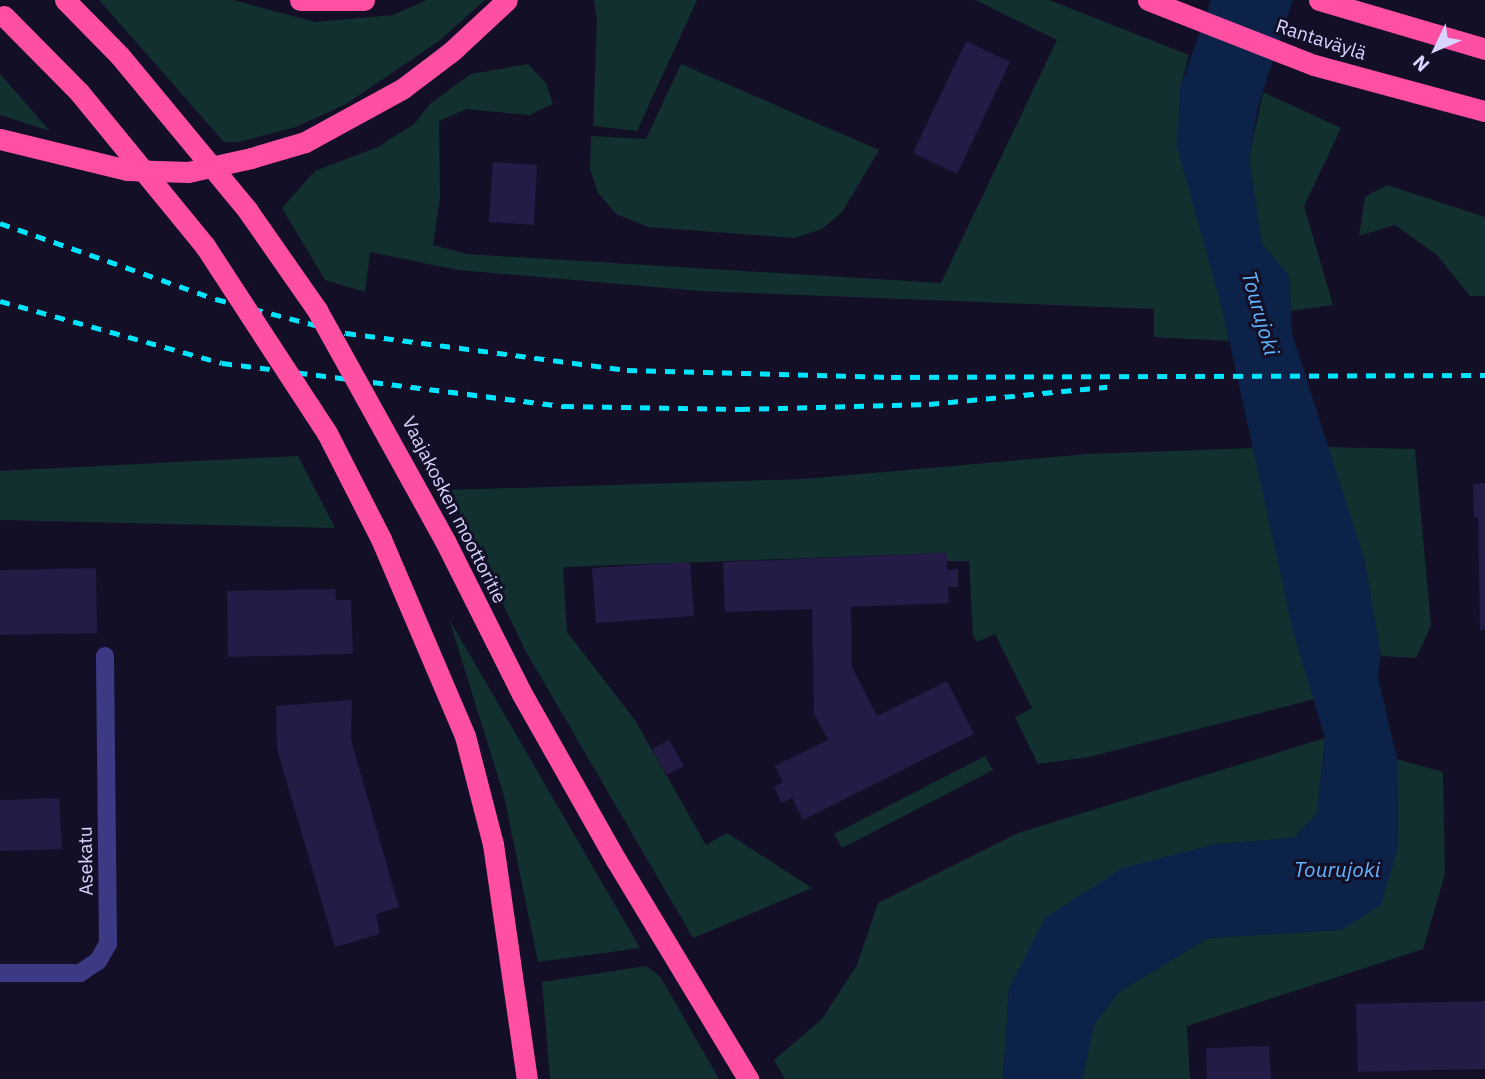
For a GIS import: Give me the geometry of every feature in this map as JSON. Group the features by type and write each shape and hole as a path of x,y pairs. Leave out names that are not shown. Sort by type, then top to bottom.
{"highway":[{"name":"Vaajakosken moottoritie","path":"65,0 120,56 248,211 317,310 445,541 522,694 596,825 748,1079"},
{"path":"300,0 364,0"},
{"path":"0,139 127,170 188,172 251,158 305,142 402,89 451,52 507,0"},
{"name":"Rantaväylä","path":"1319,0 1485,49"},
{"name":"Rantaväylä","path":"1150,1 1314,65 1485,111"},
{"path":"2,14 79,92 205,246 327,433 381,539 465,736 493,844 527,1079"}],"street":[{"name":"Asekatu","path":"0,973 80,973 98,961 108,944 105,656"}],"green space":[{"path":"99,0 233,0 315,22 393,15 427,0 485,0 439,41 346,104 296,127 239,142 224,142"},
{"path":"594,0 697,0 637,131 593,126 597,20"},
{"path":"975,0 1049,0 1189,55 1180,88 1229,341 1154,337 1154,309 701,291 458,270 370,252 365,292 325,280 282,208 315,171 378,147 414,124 431,103 471,74 528,64 546,83 553,104 529,115 466,109 439,121 440,198 433,245 467,254 941,283 1057,40"},
{"path":"681,64 879,150 842,212 822,229 794,238 648,227 616,214 598,193 590,169 591,136 646,139"},
{"path":"0,74 50,131 0,115"},
{"path":"1263,92 1341,128 1304,206 1333,305 1291,311 1289,276 1262,244 1249,160"},
{"path":"1387,185 1485,217 1485,296 1470,296 1437,255 1395,225 1359,236 1365,197"},
{"path":"1327,447 1415,449 1431,626 1416,658 1381,656 1364,558"},
{"path":"1255,448 1315,699 1089,757 1038,764 1015,717 1032,708 995,634 977,642 973,635 969,561 947,561 946,553 563,567 567,632 635,720 706,845 727,833 812,888 693,938 525,650 449,490 804,479 1088,454"},
{"path":"298,456 335,528 0,520 0,471"},
{"path":"449,619 640,948 538,962 504,796"},
{"path":"1325,738 1317,813 1294,838 1216,844 1009,988 1003,1079 785,1079 774,1060 822,1019 857,965 878,903 1018,833"},
{"path":"985,756 993,770 842,848 834,834"},
{"path":"1397,759 1443,772 1445,874 1423,949 1187,1026 1190,1079 1082,1079 1094,1025 1119,992 1208,938 1340,930 1398,847"},
{"path":"646,966 660,976 719,1079 550,1079 542,982"}],"water":[{"name":"Tourujoki","path":"1211,0 1293,0 1259,103 1249,160 1262,244 1289,276 1292,334 1364,558 1381,656 1378,677 1397,759 1398,847 1381,905 1341,930 1208,938 1119,992 1094,1025 1082,1079 1003,1079 1009,988 1045,918 1122,868 1216,844 1294,838 1317,813 1325,738 1293,631 1223,312 1177,147 1180,88"}],"building":[{"path":"966,41 1010,62 957,174 913,153"},
{"path":"493,162 537,165 534,225 489,222"},
{"path":"1485,483 1485,630 1480,630 1478,517 1474,518 1473,484"},
{"path":"947,553 947,570 958,569 958,587 948,587 949,603 851,607 852,667 877,716 947,681 974,734 803,820 792,798 782,803 774,787 783,782 775,766 828,740 814,714 812,609 725,612 723,562"},
{"path":"690,562 694,616 596,623 592,568"},
{"path":"96,568 97,633 0,635 0,570"},
{"path":"335,589 336,600 351,600 353,654 228,657 227,591"},
{"path":"352,700 351,740 399,907 376,914 380,934 335,947 277,749 276,706"},
{"path":"669,740 684,766 667,775 652,749"},
{"path":"59,798 62,849 0,851 0,800"},
{"path":"1485,1001 1485,1069 1358,1072 1356,1004"},
{"path":"1269,1046 1271,1079 1207,1079 1206,1048"}],"railway":[{"path":"0,223 216,299 346,333 627,370 891,377 1485,375"},
{"path":"0,301 222,363 564,406 740,409 929,404 1107,387"}]}
